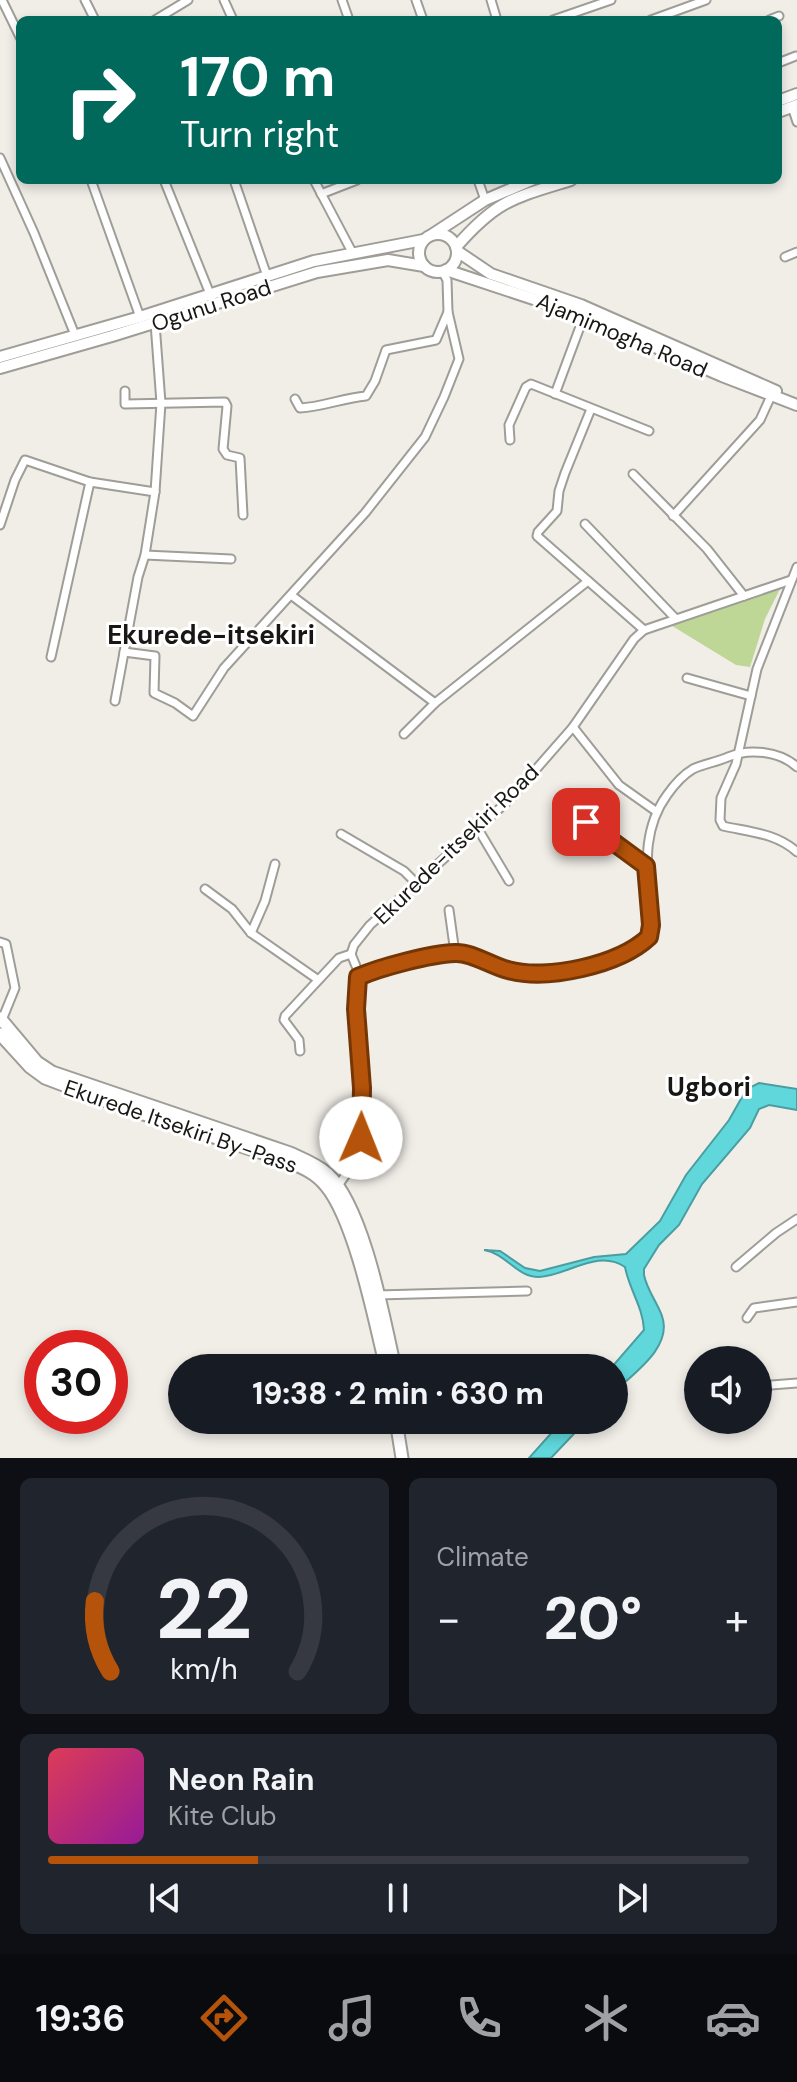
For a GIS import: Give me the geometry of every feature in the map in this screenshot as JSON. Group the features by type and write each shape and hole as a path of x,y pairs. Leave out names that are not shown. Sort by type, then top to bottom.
{"main road":[{"path":"523,184 485,200 428,237 419,256 424,266 432,271 444,270 454,262 456,249 476,223 497,206 558,184"},
{"path":"428,237 447,236 456,249"},
{"name":"Ogunu Road","path":"0,368 155,323 210,294 267,276 352,252 428,237"},
{"name":"Ajamimogha Road","path":"456,249 491,274 581,305 797,399"},
{"name":"Ogunu Road","path":"0,357 317,272 388,260 424,266"},
{"name":"Ajamimogha Road","path":"444,270 584,316 797,405"},
{"name":"Ekurede Itsekiri By-Pass","path":"1,1019 37,1062 52,1072 290,1153 316,1165 359,1231 392,1354"},
{"name":"Ekurede Itsekiri By-Pass","path":"0,1034 30,1067 45,1078 308,1169 334,1190 356,1254 382,1354"},
{"path":"398,1434 402,1458"},
{"path":"406,1434 410,1458"}],"street":[{"path":"2,0 3,14 16,32"},
{"path":"162,16 188,0"},
{"path":"565,16 611,0"},
{"path":"662,16 706,0"},
{"path":"794,106 797,122"},
{"path":"0,158 75,335"},
{"path":"92,184 140,317"},
{"path":"166,184 210,294"},
{"path":"235,184 267,276"},
{"path":"316,184 352,252"},
{"path":"321,194 347,184"},
{"path":"479,184 485,200"},
{"path":"785,257 797,252"},
{"path":"124,652 155,656 154,693 193,716 224,668 365,513 425,437 459,359 448,312 444,270"},
{"path":"295,399 300,408 366,396 386,350 436,340 448,312"},
{"path":"555,394 584,316"},
{"path":"115,701 155,492 161,403 155,323"},
{"path":"510,440 509,425 528,385 649,431"},
{"path":"125,391 125,404 225,402 223,449 227,455 240,458 243,515"},
{"path":"673,516 760,420 771,396"},
{"path":"591,409 565,473 557,511 537,534 644,630"},
{"path":"0,525 3,510 25,460 90,482 155,492"},
{"path":"633,474 726,570 744,596"},
{"path":"51,657 90,482"},
{"path":"585,524 675,618"},
{"path":"145,555 231,559"},
{"path":"797,567 761,657 739,752 721,798 721,823 784,841 797,852"},
{"name":"Ekurede-itsekiri Road","path":"300,1051 299,1040 284,1020 285,1016 339,958 351,954 354,945 370,925 510,799 573,727 634,639 644,630 675,618 791,580"},
{"path":"404,734 435,703 588,581"},
{"path":"291,595 435,703"},
{"path":"687,678 751,696"},
{"path":"573,727 619,785 657,812"},
{"path":"358,977 377,968 455,953 524,973 601,965 649,937 648,840 657,812 678,780 694,769 739,752 776,754 789,759 797,767"},
{"path":"570,808 602,836 646,866"},
{"path":"478,829 509,881"},
{"path":"341,834 404,871 416,883"},
{"path":"251,933 265,901 275,864"},
{"path":"205,889 232,909 251,933 317,979"},
{"path":"449,910 455,953"},
{"path":"0,942 6,944 15,988 1,1019"},
{"path":"334,1190 347,1173 361,1138 362,1088 356,1009 358,966 351,954"},
{"path":"736,1267 797,1219"},
{"path":"377,1295 527,1291"},
{"path":"747,1318 754,1308 797,1302"},
{"path":"772,1385 797,1383"}],"green space":[{"path":"782,585 765,619 750,667 736,665 669,624"}],"water":[{"path":"759,1083 797,1089 797,1110 769,1105 759,1109 750,1128 702,1184 679,1225 659,1245 644,1269 644,1275 662,1316 662,1338 650,1358 628,1380 628,1354 623,1354 644,1330 625,1267 604,1260 539,1277 524,1273 499,1255 484,1250 500,1251 525,1268 540,1271 594,1257 626,1254 660,1221 686,1175 751,1087"},
{"path":"550,1434 574,1434 551,1458 529,1458"}],"district":[{"name":"Ekurede-itsekiri","path":"211,635"},
{"name":"Ugbori","path":"709,1087"}],"route":[{"path":"361,1138 361,1061 356,1009 358,977 377,968 455,953 524,973 588,967 601,965 649,937 651,925 646,866 586,822"}]}
